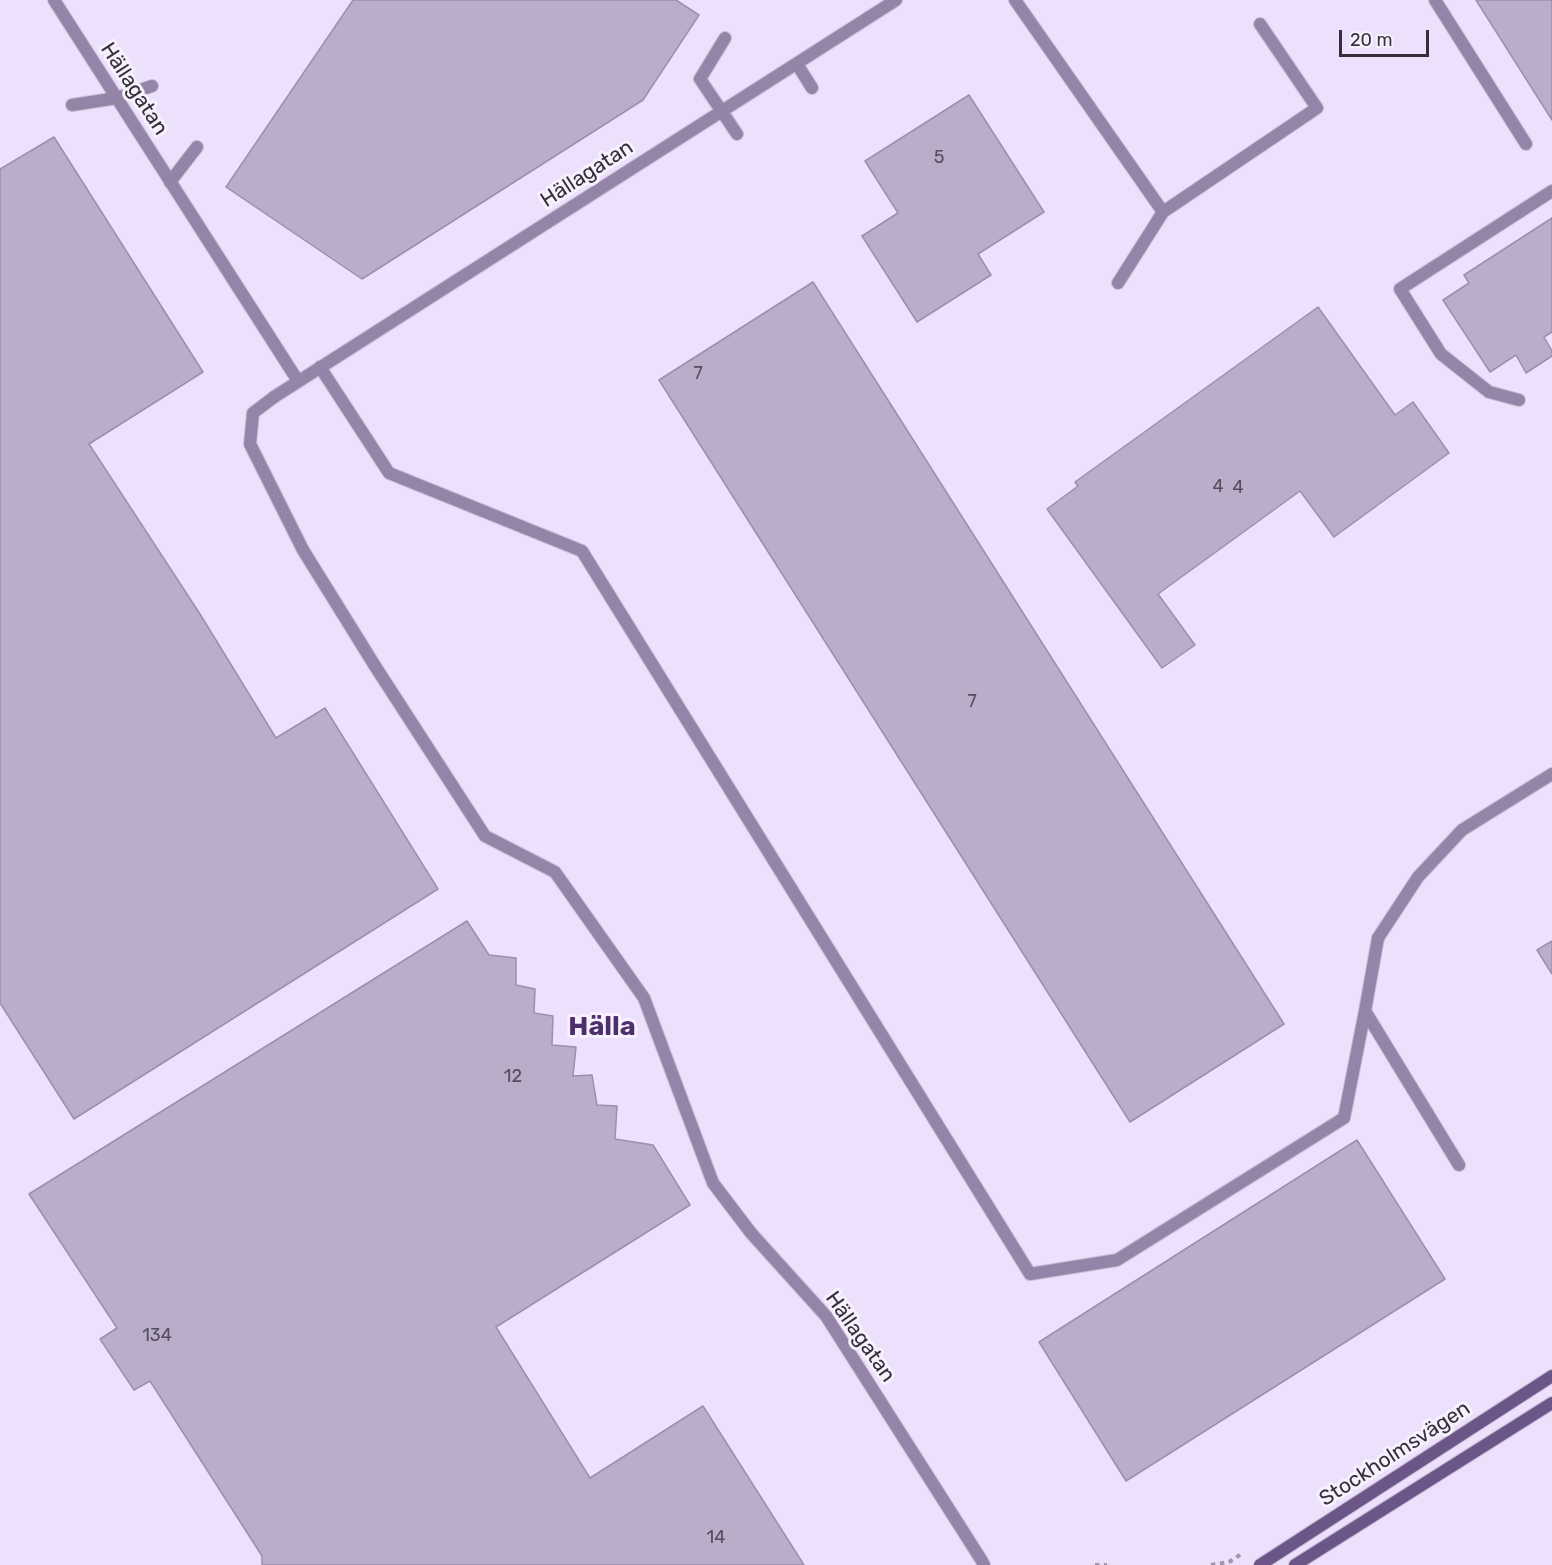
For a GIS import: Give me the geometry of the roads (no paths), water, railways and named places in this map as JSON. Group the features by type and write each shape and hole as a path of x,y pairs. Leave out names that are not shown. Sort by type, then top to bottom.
{"main road":[{"name":"Stockholmsvägen","path":"1260,1565 1552,1376"},
{"name":"Stockholmsvägen","path":"1295,1565 1552,1403"}],"street":[{"name":"Hällagatan","path":"54,0 298,381"},
{"name":"Hällagatan","path":"896,0 881,4 797,63 274,397 253,413 250,444 303,550 485,836 555,872 644,998 713,1183 751,1233 826,1316 984,1564"},
{"path":"1015,0 1164,212"},
{"path":"1435,0 1526,144"},
{"path":"1118,283 1164,212 1317,108 1260,24"},
{"path":"725,38 700,79 737,135"},
{"path":"797,63 812,88"},
{"path":"72,105 117,98 152,86"},
{"path":"170,182 197,147"},
{"path":"1519,399 1489,392 1441,354 1400,289 1552,191"},
{"path":"320,367 389,473 582,551 1030,1274 1118,1260 1344,1119 1378,938 1418,877 1462,830 1552,774"},
{"path":"1365,1011 1459,1165"}],"district":[{"name":"Hälla","path":"602,1027"}]}
